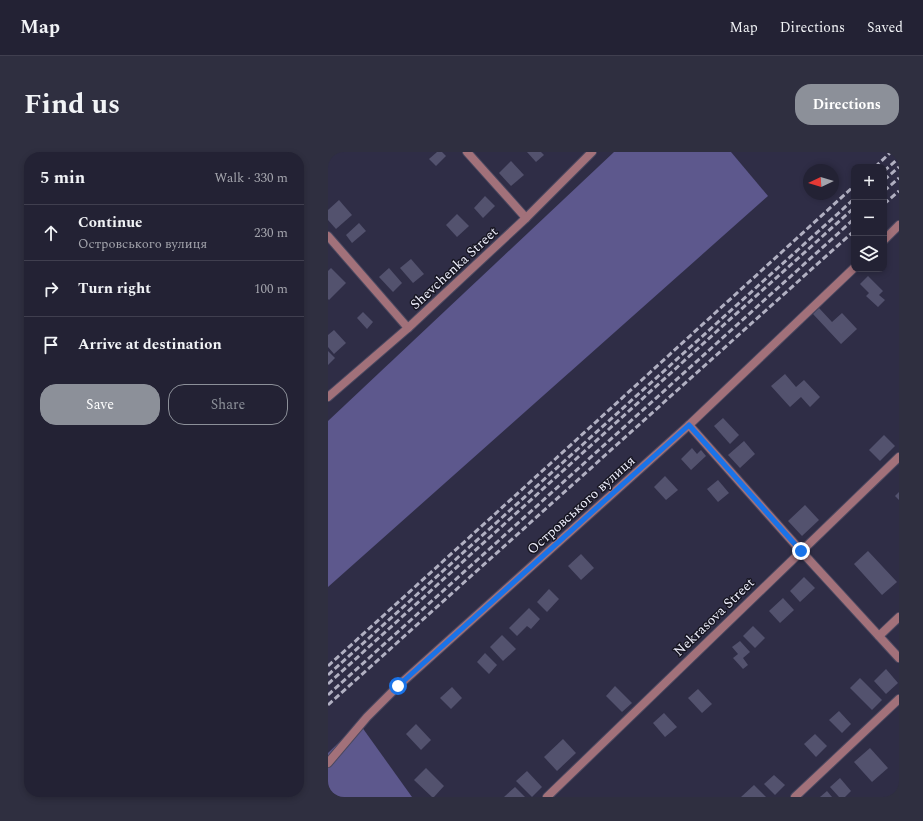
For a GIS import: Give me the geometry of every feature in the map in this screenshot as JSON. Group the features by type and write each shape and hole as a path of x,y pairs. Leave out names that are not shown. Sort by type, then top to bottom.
{"street":[{"path":"467,152 526,218"},
{"name":"Shevchenka Street","path":"328,398 408,328 526,218 592,152"},
{"path":"887,237 899,226"},
{"path":"328,236 408,328"},
{"name":"Островського вулиця","path":"328,763 367,717 398,686 689,425 851,271"},
{"path":"689,425 899,658"},
{"name":"Nekrasova Street","path":"547,797 899,457"},
{"path":"879,636 899,618"},
{"path":"795,797 899,699"}],"shaded area":[{"path":"614,152 731,152 768,196 328,587 328,421"},
{"path":"359,723 412,797 328,797 328,753"}],"building":[{"path":"437,152 442,152 446,156 436,166 429,159"},
{"path":"527,152 541,152 544,155 536,162"},
{"path":"511,161 524,175 511,186 499,173"},
{"path":"485,196 495,206 483,218 474,208"},
{"path":"339,200 352,215 336,229 328,220 328,210"},
{"path":"457,214 469,226 457,237 446,225"},
{"path":"359,223 366,231 352,243 346,235"},
{"path":"411,259 424,274 413,283 400,268"},
{"path":"331,268 346,283 329,300 328,271"},
{"path":"389,268 402,283 393,292 379,277"},
{"path":"868,276 883,291 879,295 885,300 878,307 866,296 869,293 860,284"},
{"path":"819,308 832,322 842,313 857,329 841,344 813,314"},
{"path":"363,312 373,322 367,329 357,318"},
{"path":"334,330 346,343 334,354 328,347 328,335"},
{"path":"328,351 335,358 328,365"},
{"path":"785,374 796,387 804,380 820,397 810,407 801,397 790,407 771,386"},
{"path":"723,418 739,435 730,444 714,426"},
{"path":"884,435 895,446 880,461 869,450"},
{"path":"744,441 755,454 740,468 728,455"},
{"path":"692,448 697,454 701,450 706,456 691,470 681,459"},
{"path":"665,476 678,490 666,500 654,487"},
{"path":"718,480 729,493 718,502 707,489"},
{"path":"899,492 899,500 895,496"},
{"path":"805,505 819,520 802,536 788,521"},
{"path":"868,551 897,582 882,595 854,564"},
{"path":"581,554 594,568 581,580 568,566"},
{"path":"804,577 815,588 800,602 790,591"},
{"path":"549,589 559,599 547,612 537,602"},
{"path":"783,598 794,610 780,623 769,611"},
{"path":"529,608 540,619 531,629 527,626 517,636 509,628"},
{"path":"753,626 765,638 755,648 743,636"},
{"path":"502,635 516,649 503,661 490,647"},
{"path":"740,641 750,652 743,658 748,665 743,669 733,658 738,654 732,647"},
{"path":"485,653 497,665 489,674 477,662"},
{"path":"886,669 898,683 886,694 874,681"},
{"path":"860,678 882,700 872,710 850,688"},
{"path":"615,686 632,703 622,712 606,696"},
{"path":"452,687 462,698 451,709 440,698"},
{"path":"698,689 712,704 702,713 688,698"},
{"path":"839,711 851,724 842,733 829,720"},
{"path":"664,713 677,727 665,737 653,723"},
{"path":"416,724 431,740 421,750 406,734"},
{"path":"815,734 827,746 816,757 804,744"},
{"path":"563,739 576,753 557,771 544,757"},
{"path":"870,748 888,768 872,782 854,762"},
{"path":"426,768 444,786 434,797 432,797 414,780"},
{"path":"527,771 542,787 532,797 516,781"},
{"path":"774,775 785,785 775,795 764,784"},
{"path":"840,778 851,791 845,797 839,797 830,787"},
{"path":"754,785 766,797 741,797"},
{"path":"515,787 525,797 504,797"},
{"path":"827,791 832,797 820,797"}],"railway":[{"path":"878,164 891,152"},
{"path":"887,168 899,158"},
{"path":"887,177 899,167"},
{"path":"887,188 899,178"},
{"path":"328,666 851,189"},
{"path":"887,201 899,191"},
{"path":"328,675 853,200"},
{"path":"328,684 851,211"},
{"path":"328,695 851,222"},
{"path":"328,705 851,234"}],"route":[{"path":"398,686 689,425 801,551"}]}
